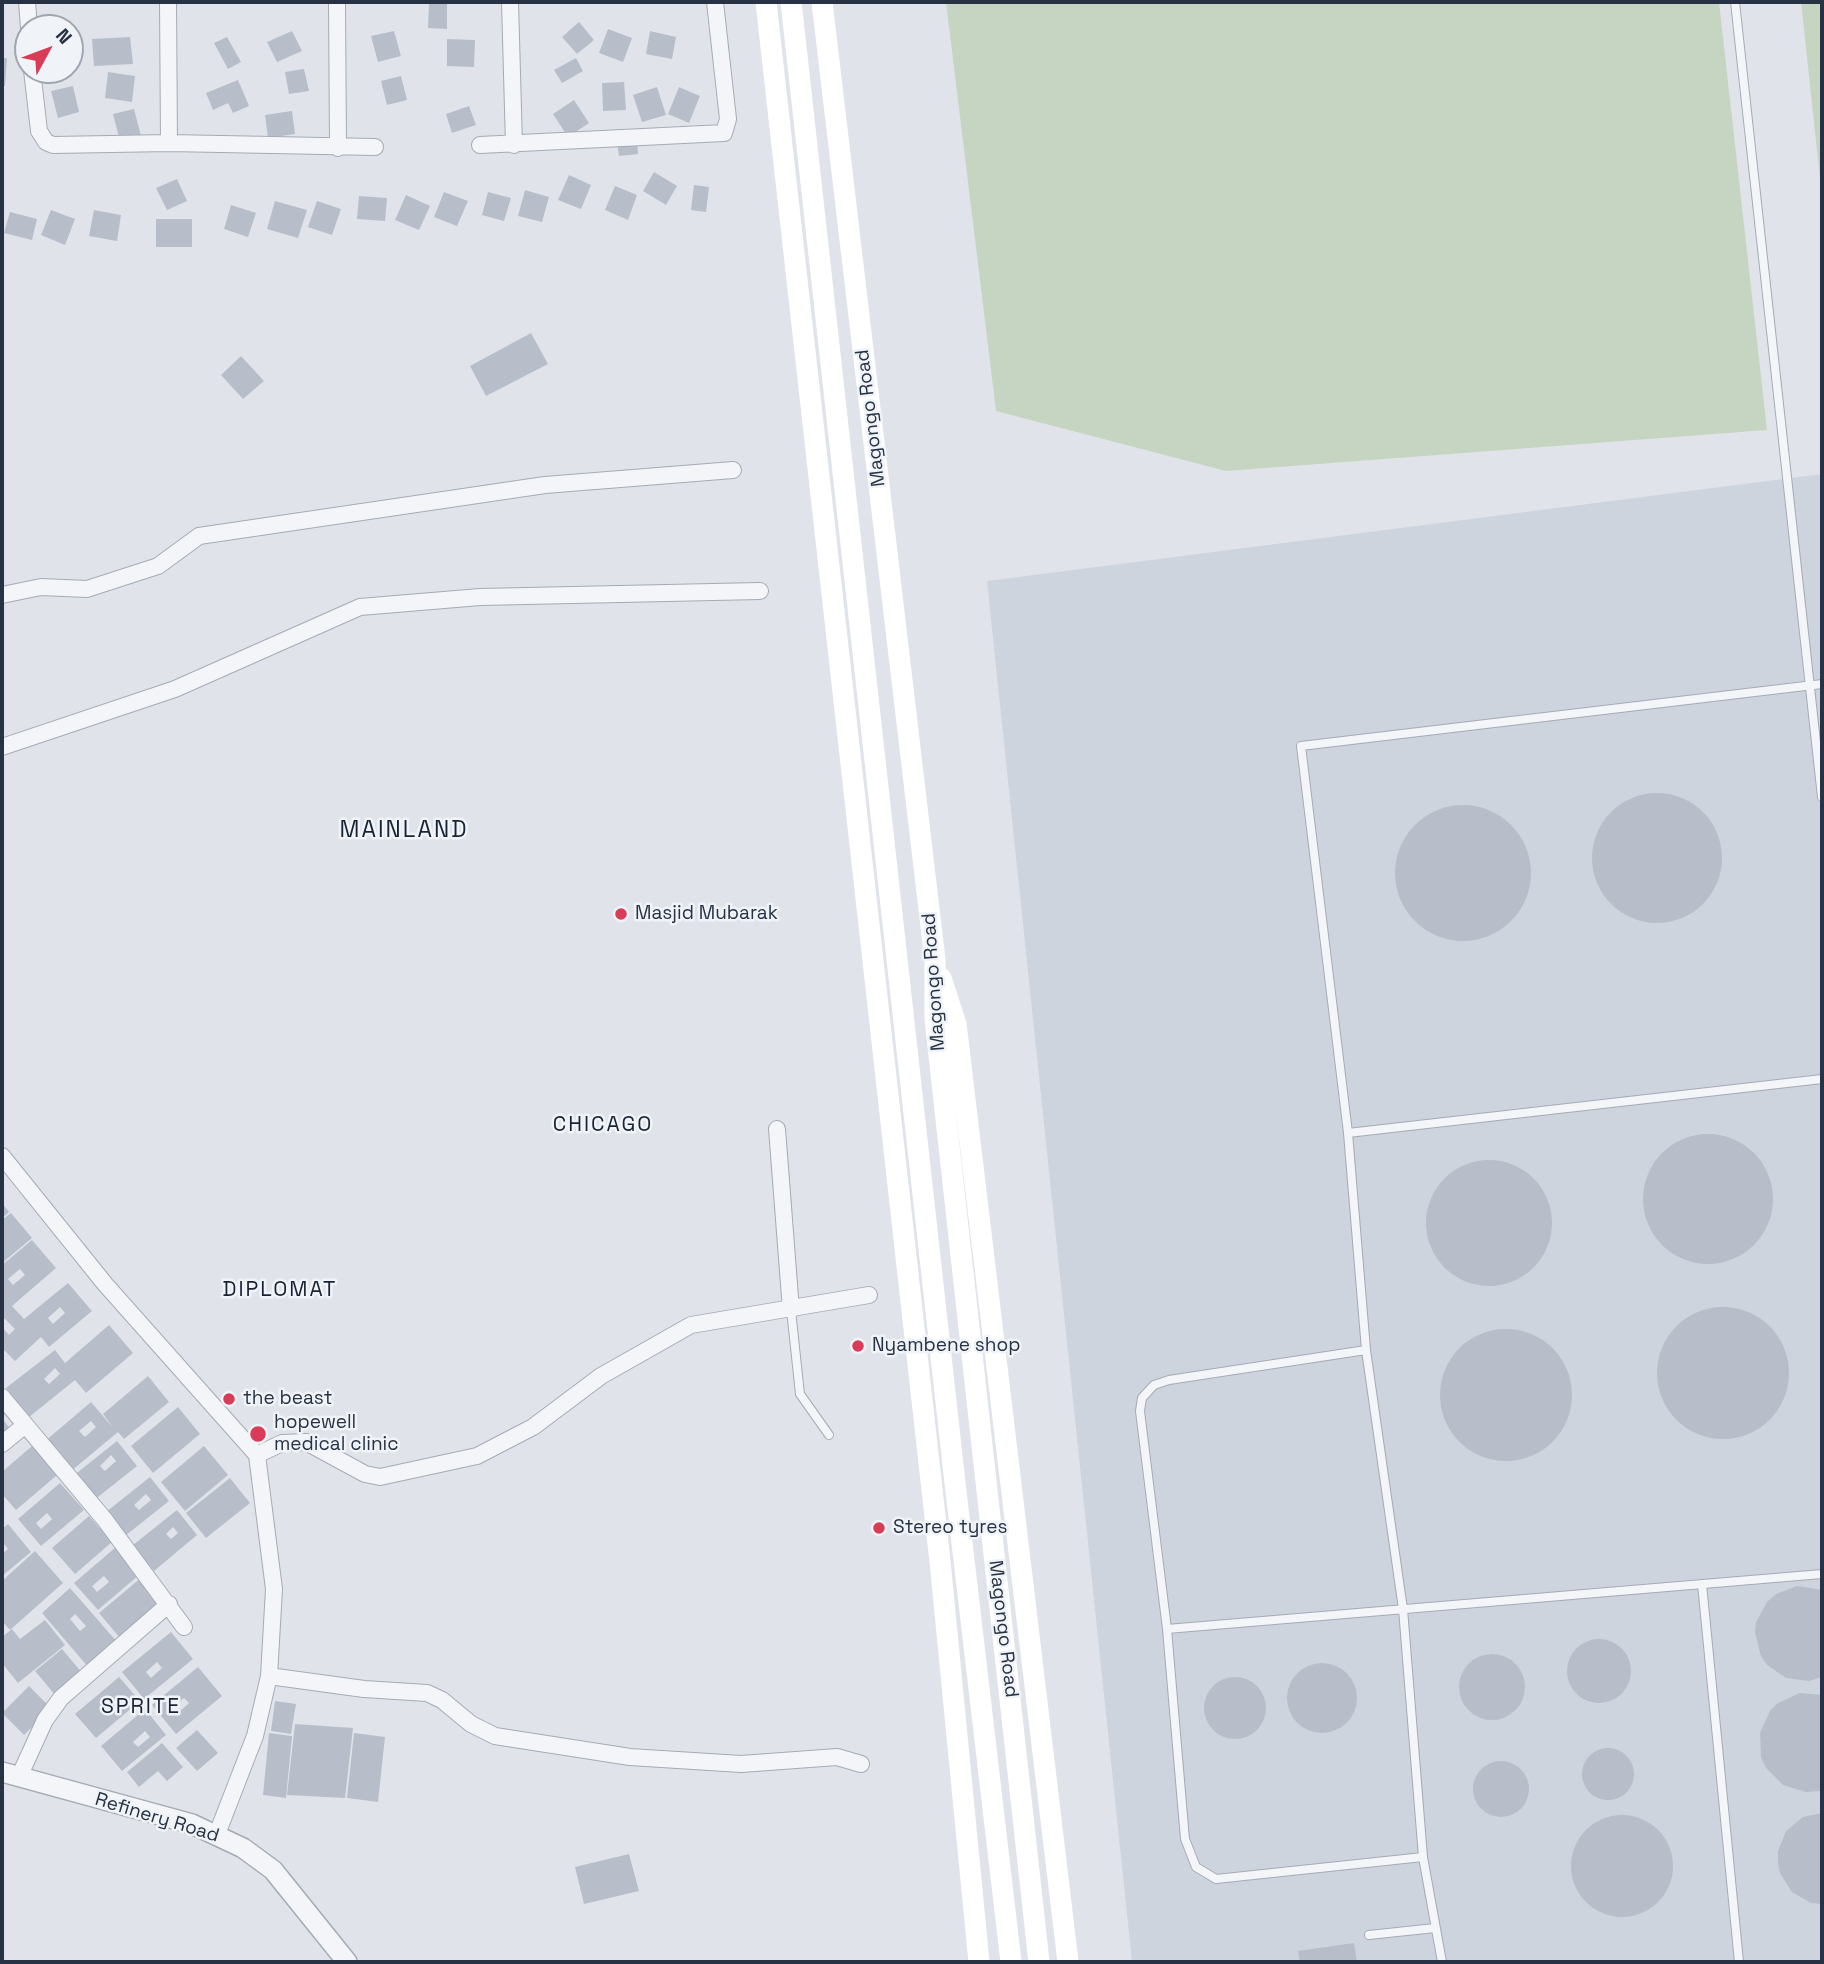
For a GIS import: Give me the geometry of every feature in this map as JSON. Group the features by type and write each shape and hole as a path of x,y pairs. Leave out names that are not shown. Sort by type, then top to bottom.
{"main road":[{"path":"766,2 940,1561 979,1962"},
{"name":"Magongo Road","path":"791,2 955,1483 1011,1962"},
{"name":"Magongo Road","path":"822,2 935,960 935,1019 984,1478 1015,1724 1039,1962"},
{"path":"935,960 956,1024 1068,1962"}],"street":[{"path":"168,2 169,143"},
{"path":"337,2 338,148"},
{"path":"510,2 514,145"},
{"path":"480,145 724,133 728,119 715,2"},
{"path":"34,84 39,131 46,142 62,146 169,143 375,147"},
{"path":"2,595 41,587 87,589 159,566 199,536 545,485 733,470"},
{"path":"2,747 176,689 360,607 480,597 760,591"},
{"path":"777,1129 791,1310"},
{"path":"2,1156 105,1284 257,1455 274,1589 269,1676 256,1736 217,1835"},
{"path":"257,1455 282,1443 306,1442 365,1474 380,1477 477,1456 533,1427 601,1376 691,1325 869,1295"},
{"path":"2,1397 23,1426 105,1520 184,1627"},
{"path":"2,1444 23,1426"},
{"path":"10,1774 61,1698 169,1604"},
{"path":"269,1676 363,1689 427,1693 442,1700 471,1724 495,1735 630,1757 741,1764 837,1758 861,1764"},
{"name":"Refinery Road","path":"10,1774 192,1824 257,1857 273,1870 346,1962"}],"lane":[{"path":"1735,2 1822,797"},
{"path":"1442,1962 1423,1857 1403,1609 1366,1350 1349,1133 1301,746 1822,684"},
{"path":"1349,1133 1822,1079"},
{"path":"791,1310 800,1394 829,1435"},
{"path":"1366,1350 1169,1380 1147,1391 1140,1411 1167,1629 1185,1839 1196,1867 1216,1879 1423,1857"},
{"path":"1167,1629 1822,1574"},
{"path":"1702,1584 1739,1962"},
{"path":"1369,1935 1435,1928"}],"shaded area":[{"path":"1822,474 1822,1962 1132,1962 987,581"}],"green space":[{"path":"946,2 1719,2 1767,430 1226,471 996,411"},
{"path":"1801,2 1822,2 1822,197"}],"building":[{"path":"429,4 447,4 447,29 428,28"},
{"path":"579,22 594,40 577,54 562,37"},
{"path":"608,29 632,38 623,62 599,53"},
{"path":"292,31 302,51 277,62 267,42"},
{"path":"394,31 401,56 378,62 371,36"},
{"path":"650,31 676,37 672,59 646,54"},
{"path":"130,37 133,64 94,66 92,39"},
{"path":"227,37 241,62 228,69 214,43"},
{"path":"447,39 475,40 474,67 447,66"},
{"path":"2,58 7,58 5,86 2,86"},
{"path":"576,58 583,71 562,83 554,70"},
{"path":"304,69 309,91 289,94 285,72"},
{"path":"108,72 135,76 132,102 105,98"},
{"path":"401,76 407,100 387,105 381,81"},
{"path":"238,80 249,106 233,113 228,103 213,110 206,93"},
{"path":"624,82 626,110 603,111 602,83"},
{"path":"73,86 79,112 58,118 51,91"},
{"path":"657,87 666,115 642,122 633,95"},
{"path":"679,87 700,96 689,123 668,114"},
{"path":"574,100 589,123 568,137 553,114"},
{"path":"469,106 476,125 452,133 446,114"},
{"path":"134,109 141,136 120,141 113,114"},
{"path":"292,111 295,134 268,138 265,115"},
{"path":"637,139 638,154 619,156 617,141"},
{"path":"654,172 677,186 666,205 643,191"},
{"path":"569,175 591,185 581,209 558,200"},
{"path":"177,179 187,201 167,210 156,188"},
{"path":"694,185 709,187 706,212 691,210"},
{"path":"615,186 637,195 628,220 605,210"},
{"path":"525,190 549,197 542,222 518,216"},
{"path":"444,192 468,201 457,226 434,217"},
{"path":"488,192 511,198 504,221 482,215"},
{"path":"406,195 430,206 419,230 395,220"},
{"path":"359,196 387,198 385,221 357,219"},
{"path":"275,201 307,210 298,238 267,229"},
{"path":"317,201 341,209 332,235 308,227"},
{"path":"231,205 256,213 248,237 224,229"},
{"path":"51,210 75,219 65,245 41,235"},
{"path":"94,210 121,215 117,241 89,236"},
{"path":"10,212 37,219 32,240 4,233"},
{"path":"156,219 192,219 192,247 156,247"},
{"path":"531,333 548,364 486,396 470,366"},
{"path":"241,356 264,381 243,399 221,375"},
{"path":"1657,793 1682,798 1703,812 1717,833 1722,858 1717,883 1703,904 1682,918 1657,923 1632,918 1611,904 1597,883 1592,858 1597,833 1611,812 1632,798"},
{"path":"1463,805 1489,810 1511,825 1526,847 1531,873 1526,899 1511,921 1489,936 1463,941 1437,936 1415,921 1400,899 1395,873 1400,847 1415,825 1437,810"},
{"path":"1708,1134 1733,1139 1754,1153 1768,1174 1773,1199 1768,1224 1754,1245 1733,1259 1708,1264 1683,1259 1662,1245 1648,1224 1643,1199 1648,1174 1662,1153 1683,1139"},
{"path":"1489,1160 1513,1165 1534,1178 1547,1199 1552,1223 1547,1247 1534,1268 1513,1281 1489,1286 1465,1281 1444,1268 1431,1247 1426,1223 1431,1199 1444,1178 1465,1165"},
{"path":"2,1203 9,1212 2,1218"},
{"path":"11,1213 32,1238 2,1263 2,1220"},
{"path":"32,1240 56,1268 12,1306 24,1319 68,1283 92,1311 49,1347 41,1337 15,1361 2,1348 2,1327 9,1335 15,1329 4,1318 2,1320 2,1265","holes":["20,1269 25,1275 13,1285 8,1279","60,1307 65,1313 53,1324 48,1318"]},
{"path":"1723,1307 1748,1312 1769,1327 1784,1348 1789,1373 1784,1398 1769,1419 1748,1434 1723,1439 1698,1434 1677,1419 1662,1398 1657,1373 1662,1348 1677,1327 1698,1312"},
{"path":"109,1325 133,1353 86,1393 75,1380 29,1417 6,1388 55,1350 65,1363","holes":["55,1368 60,1374 49,1384 44,1379"]},
{"path":"1506,1329 1531,1334 1552,1349 1567,1370 1572,1395 1567,1420 1552,1441 1531,1456 1506,1461 1481,1456 1460,1441 1445,1420 1440,1395 1445,1370 1460,1349 1481,1334"},
{"path":"148,1376 169,1402 124,1439 118,1432 70,1472 44,1442 91,1402 114,1429 103,1414","holes":["91,1421 96,1427 85,1437 79,1431"]},
{"path":"178,1407 200,1434 153,1473 131,1446"},
{"path":"2,1418 11,1430 2,1437"},
{"path":"117,1441 137,1466 93,1501 73,1476","holes":["111,1455 116,1461 105,1471 100,1466"]},
{"path":"32,1446 57,1475 16,1510 2,1494 2,1472"},
{"path":"204,1446 228,1475 185,1511 161,1482"},
{"path":"150,1477 169,1501 125,1536 106,1512","holes":["146,1494 151,1500 139,1510 134,1505"]},
{"path":"230,1478 250,1503 206,1538 186,1513"},
{"path":"60,1483 84,1510 41,1546 18,1519","holes":["47,1513 52,1519 41,1529 36,1523"]},
{"path":"177,1510 197,1535 154,1571 133,1545","holes":["173,1527 178,1533 171,1539 166,1534"]},
{"path":"89,1516 112,1542 75,1574 52,1548"},
{"path":"8,1524 31,1552 2,1576 2,1554 8,1549 2,1542 2,1529"},
{"path":"116,1547 139,1575 98,1610 74,1583","holes":["104,1576 109,1582 97,1592 92,1586"]},
{"path":"35,1551 63,1583 10,1630 2,1621 2,1581"},
{"path":"142,1577 163,1603 120,1638 99,1613"},
{"path":"1797,1586 1822,1590 1822,1677 1809,1681 1786,1678 1767,1665 1761,1656 1755,1633 1756,1622 1767,1602 1776,1594"},
{"path":"70,1588 118,1643 89,1668 42,1613","holes":["75,1614 86,1626 80,1631 70,1619"]},
{"path":"45,1620 65,1645 18,1683 2,1663 2,1637 12,1629 20,1639"},
{"path":"171,1632 193,1659 144,1699 122,1672","holes":["157,1662 162,1668 151,1678 146,1672"]},
{"path":"1599,1639 1617,1645 1625,1653 1631,1671 1625,1689 1617,1697 1599,1703 1581,1697 1573,1689 1567,1671 1573,1653 1581,1645"},
{"path":"62,1649 83,1674 56,1696 35,1671"},
{"path":"1492,1654 1505,1656 1520,1669 1525,1687 1523,1700 1510,1715 1492,1720 1479,1718 1464,1705 1459,1687 1461,1674 1474,1659"},
{"path":"1322,1663 1347,1673 1357,1698 1347,1723 1322,1733 1297,1723 1287,1698 1297,1673"},
{"path":"198,1667 222,1696 176,1734 152,1705","holes":["184,1698 189,1703 177,1714 172,1708"]},
{"path":"119,1677 140,1701 96,1738 75,1714"},
{"path":"1235,1677 1247,1679 1257,1686 1264,1696 1264,1720 1257,1730 1247,1737 1235,1739 1223,1737 1213,1730 1206,1720 1204,1708 1206,1696 1213,1686 1223,1679"},
{"path":"29,1686 51,1708 24,1735 2,1713"},
{"path":"1800,1693 1822,1695 1822,1790 1818,1791 1806,1792 1783,1785 1766,1768 1761,1757 1760,1733 1770,1711 1778,1703"},
{"path":"275,1701 296,1704 291,1734 271,1731"},
{"path":"145,1709 166,1735 122,1771 101,1746","holes":["145,1731 150,1737 138,1747 133,1742"]},
{"path":"295,1724 353,1728 345,1798 287,1795"},
{"path":"197,1730 218,1753 197,1771 176,1748"},
{"path":"269,1733 292,1736 286,1798 263,1795"},
{"path":"354,1733 385,1737 378,1802 347,1798"},
{"path":"162,1743 183,1767 167,1781 158,1771 139,1787 127,1772"},
{"path":"1608,1748 1618,1750 1626,1756 1632,1764 1632,1784 1626,1792 1618,1798 1608,1800 1598,1798 1590,1792 1584,1784 1582,1774 1584,1764 1590,1756 1598,1750"},
{"path":"1501,1761 1512,1763 1521,1769 1527,1778 1527,1800 1521,1809 1512,1815 1501,1817 1490,1815 1481,1809 1475,1800 1473,1789 1475,1778 1481,1769 1490,1763"},
{"path":"1822,1813 1822,1904 1811,1903 1792,1892 1780,1873 1778,1851 1786,1831 1803,1817"},
{"path":"1622,1815 1642,1819 1658,1830 1669,1846 1673,1866 1669,1886 1658,1902 1642,1913 1622,1917 1602,1913 1586,1902 1575,1886 1571,1866 1575,1846 1586,1830 1602,1819"},
{"path":"629,1854 639,1891 584,1904 575,1867"},
{"path":"1354,1943 1357,1962 1300,1962 1298,1951"}],"place":[{"name":"Masjid Mubarak","path":"621,914"},
{"name":"Nyambene shop","path":"858,1346"},
{"name":"the beast","path":"229,1399"},
{"name":"hopewell medical clinic","path":"258,1434"},
{"name":"Stereo tyres","path":"879,1528"}],"district":[{"name":"MAINLAND","path":"404,831"},
{"name":"CHICAGO","path":"603,1125"},
{"name":"DIPLOMAT","path":"280,1290"},
{"name":"SPRITE","path":"141,1707"}]}
